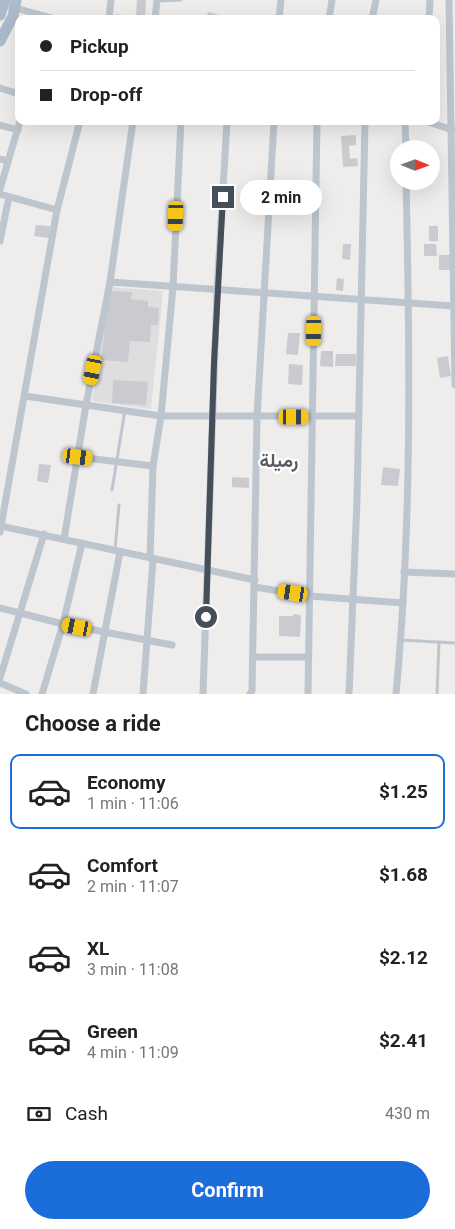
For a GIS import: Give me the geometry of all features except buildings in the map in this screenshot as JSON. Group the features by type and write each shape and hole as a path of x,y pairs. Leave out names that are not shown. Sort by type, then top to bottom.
{"main road":[{"path":"0,41 6,8"}],"street":[{"path":"109,15 110,0"},
{"path":"155,15 157,0"},
{"path":"279,15 281,0"},
{"path":"330,15 332,0"},
{"path":"373,15 376,0"},
{"path":"429,15 430,0"},
{"path":"449,0 453,130 455,385"},
{"path":"6,8 38,15"},
{"path":"0,88 15,93"},
{"path":"0,125 18,130"},
{"path":"0,189 19,125"},
{"path":"79,125 57,210 26,396 0,528 44,534 309,596 403,603"},
{"path":"64,539 86,405 110,282 132,125"},
{"path":"143,694 152,558 154,466 161,416 173,287 181,125"},
{"path":"203,694 217,291 227,125"},
{"path":"250,694 255,584 257,417 274,125"},
{"path":"308,694 317,125"},
{"path":"349,694 359,416 365,125"},
{"path":"405,125 406,140"},
{"path":"437,125 453,130"},
{"path":"0,159 8,162"},
{"path":"396,694 404,572 409,303 406,190"},
{"path":"0,194 57,210"},
{"path":"0,239 9,197"},
{"path":"110,282 217,291 453,306"},
{"path":"26,396 161,416 359,416"},
{"path":"78,457 154,466"},
{"path":"0,678 44,534"},
{"path":"42,694 63,624 82,543"},
{"path":"93,694 106,632 117,552"},
{"path":"404,572 455,574"},
{"path":"0,608 63,624 172,645"},
{"path":"253,657 308,657"},
{"path":"0,683 26,694"}],"lane":[{"path":"157,0 181,0"},
{"path":"112,490 125,410"},
{"path":"117,552 119,505"},
{"path":"401,640 455,643"},
{"path":"437,694 439,642"}],"shaded area":[{"path":"108,287 163,291 151,409 92,401"}],"district":[{"name":"رميلة","path":"279,460"}],"route":[{"path":"206,617 214,363 223,197"}]}
